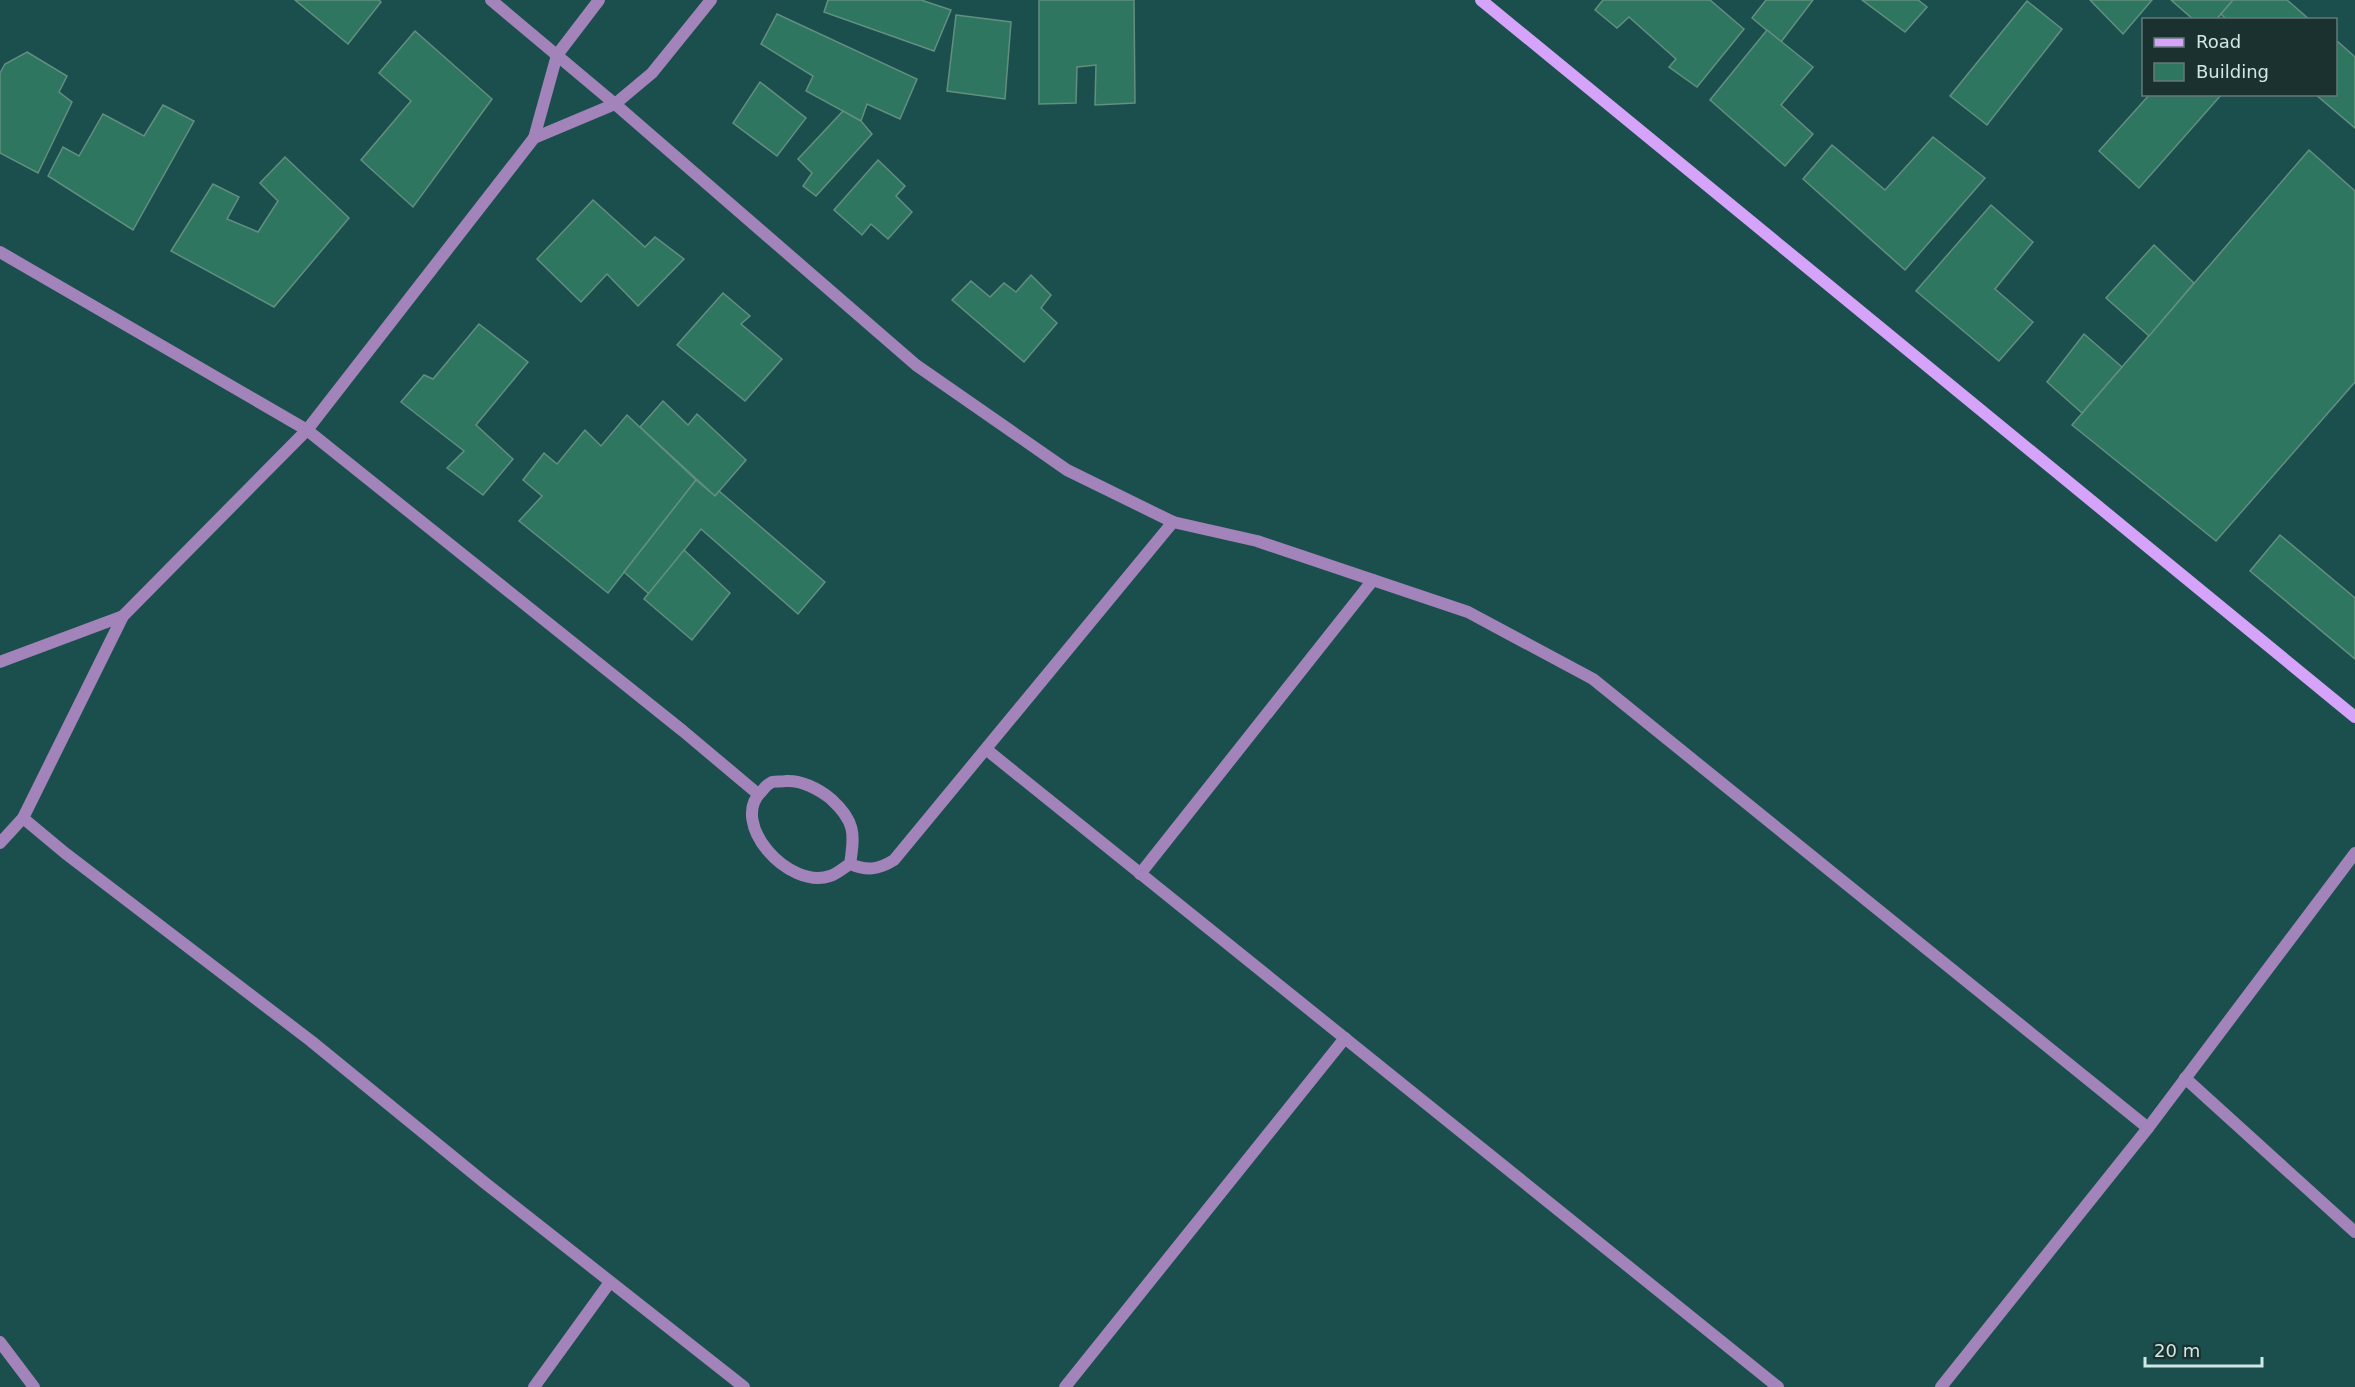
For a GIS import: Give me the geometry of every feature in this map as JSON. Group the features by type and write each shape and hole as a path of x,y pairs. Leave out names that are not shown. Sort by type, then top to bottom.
{"street":[{"path":"491,0 615,104 916,365 1067,470 1173,522 1257,541 1468,612 1593,679 2148,1128"},
{"path":"0,843 23,818 123,616 307,430 534,138 557,55 599,0"},
{"path":"534,138 615,104 652,73 711,0"},
{"path":"1481,0 2355,717"},
{"path":"0,252 307,430 683,731 758,794"},
{"path":"850,864 866,870 882,867 894,860 1173,522"},
{"path":"1140,874 1373,580"},
{"path":"0,662 123,616"},
{"path":"987,750 1778,1387"},
{"path":"796,780 825,794 846,813 854,838 850,864 830,876 811,878 792,872 769,854 756,832 752,813 758,794 771,782 796,780"},
{"path":"23,818 65,853 312,1041 485,1184 744,1387"},
{"path":"1941,1387 2148,1128 2355,853"},
{"path":"1065,1387 1345,1038"},
{"path":"2185,1078 2355,1232"},
{"path":"534,1387 610,1282"},
{"path":"0,1342 34,1387"}],"building":[{"path":"295,0 379,0 381,2 348,44"},
{"path":"828,0 921,0 951,10 934,51 824,12"},
{"path":"1039,0 1134,0 1135,103 1095,105 1096,65 1077,67 1076,103 1039,104"},
{"path":"1603,0 1710,0 1744,29 1697,87 1669,67 1676,59 1629,17 1617,28 1595,10"},
{"path":"1766,0 1813,0 1781,42 1752,18"},
{"path":"1862,0 1918,0 1927,7 1905,32"},
{"path":"2090,0 2152,0 2123,34"},
{"path":"2171,0 2233,0 2218,18 2192,18"},
{"path":"2233,0 2287,0 2308,18 2225,18 2221,14"},
{"path":"2027,1 2062,29 1987,125 1950,96"},
{"path":"777,14 917,79 900,119 867,104 861,121 806,91 813,76 761,44"},
{"path":"956,15 1011,22 1005,99 947,91"},
{"path":"1767,30 1813,67 1781,105 1813,134 1785,166 1710,100"},
{"path":"415,31 492,99 413,207 361,160 411,101 379,73"},
{"path":"2337,41 2355,57 2355,128 2317,96 2337,96"},
{"path":"27,52 67,76 59,92 72,102 38,173 0,153 0,73 5,64"},
{"path":"760,82 806,118 777,156 733,123"},
{"path":"2148,96 2220,96 2139,188 2099,151"},
{"path":"163,105 194,121 133,230 48,176 63,147 79,156 103,114 144,136"},
{"path":"843,111 861,121 872,134 816,196 803,186 812,173 798,159"},
{"path":"1933,137 1985,178 1905,270 1803,179 1832,145 1885,190"},
{"path":"2309,150 2355,191 2355,382 2216,541 2072,425"},
{"path":"285,157 349,218 274,307 171,251 213,184 239,197 227,219 258,232 278,201 260,183"},
{"path":"878,160 905,186 896,196 912,212 888,239 871,224 862,235 834,210"},
{"path":"593,200 645,247 655,237 684,259 638,306 607,274 581,302 537,259"},
{"path":"1991,205 2033,242 1995,289 2033,322 1999,361 1916,291"},
{"path":"2154,245 2194,283 2149,336 2106,298"},
{"path":"1031,275 1051,295 1041,308 1057,323 1024,362 952,300 971,281 990,297 1004,283 1016,292"},
{"path":"723,293 750,316 741,324 782,359 745,401 677,345"},
{"path":"479,324 528,362 476,425 513,459 483,495 447,468 464,451 401,402 424,375 433,379"},
{"path":"2084,334 2122,367 2082,413 2047,382"},
{"path":"663,401 688,425 697,414 746,460 715,496 640,427"},
{"path":"627,415 696,480 608,593 519,521 542,496 523,480 544,453 557,464 585,430 601,446"},
{"path":"696,480 715,496 719,491 825,582 798,614 701,529 649,594 624,572"},
{"path":"2280,535 2355,598 2355,659 2250,571"},
{"path":"684,550 730,593 692,640 644,599"}]}
